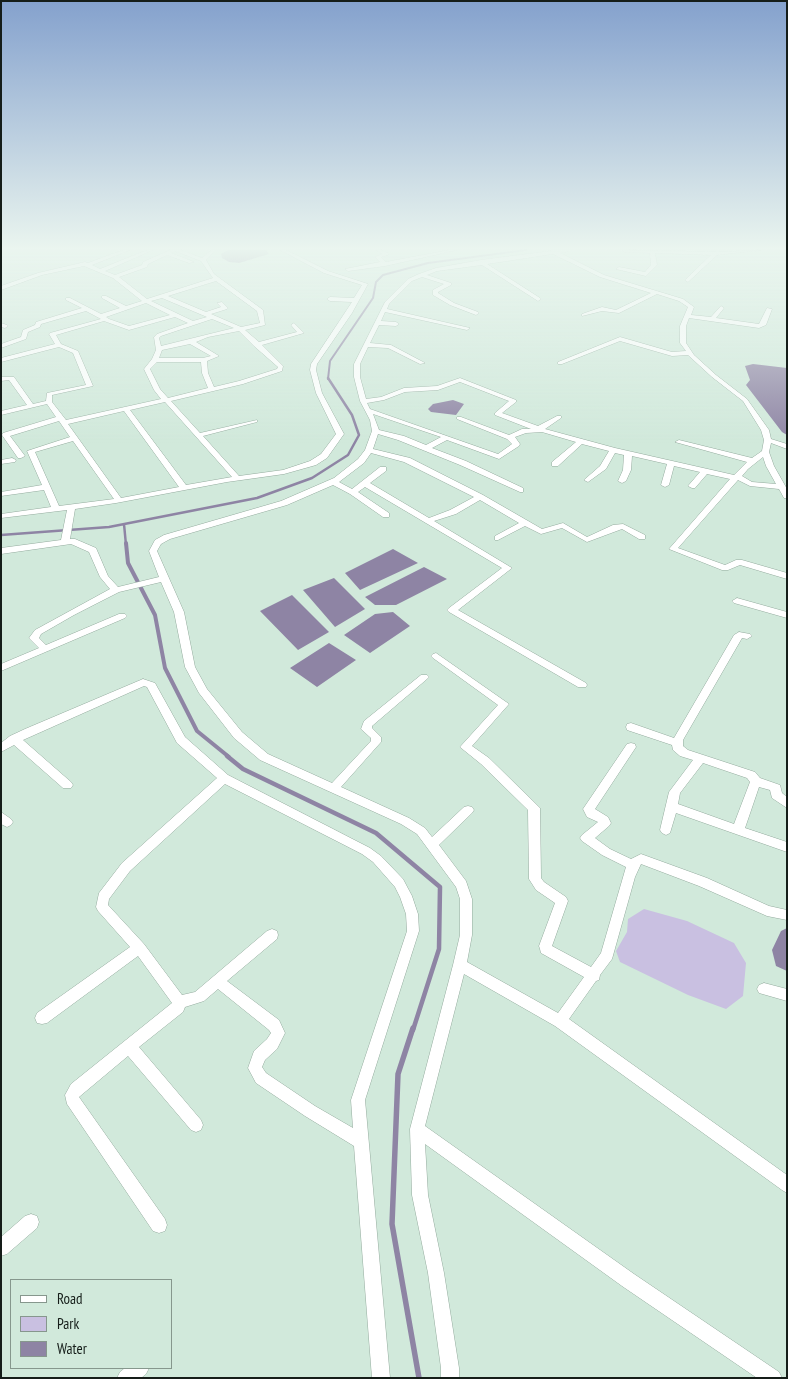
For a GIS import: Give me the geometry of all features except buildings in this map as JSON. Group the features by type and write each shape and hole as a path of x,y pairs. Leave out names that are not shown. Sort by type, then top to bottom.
{"street":[{"path":"1,346 24,338 25,331 38,326 38,323 68,314"},
{"path":"97,314 129,328 175,315 192,323"},
{"path":"112,314 52,334 60,345 76,352 90,386 49,394 49,402 119,500"},
{"path":"158,349 191,342 206,336 263,324 261,314"},
{"path":"1,516 185,489 284,472 313,463 329,451 340,434 319,393 313,370 316,359 347,314"},
{"path":"382,314 356,364 363,401 376,431 369,450 356,466 333,482 284,503 162,540 155,545 153,551 179,612 190,667 204,691 238,735 264,757 406,820 421,831 462,885 466,899 466,935 460,965 417,1129 420,1195 436,1273 450,1378"},
{"path":"404,314 467,328"},
{"path":"712,320 716,314"},
{"path":"767,314 762,326 688,316 683,326 683,343 689,353 714,376 745,400 764,430 768,440 765,452 787,496"},
{"path":"21,456 6,435 62,420 126,409 166,400 212,389 241,383 280,370 281,367 241,329 209,315 158,335 156,338 159,350 155,360 147,369 151,381 166,400 200,435 238,479"},
{"path":"377,323 396,324"},
{"path":"256,345 301,333 294,325"},
{"path":"560,363 620,339 672,354 689,353"},
{"path":"155,360 204,360 216,356 191,342"},
{"path":"1,360 60,345"},
{"path":"367,345 389,346 422,363"},
{"path":"204,360 205,373 212,389"},
{"path":"1,379 12,378 31,405"},
{"path":"363,401 382,399 406,390 440,388 460,380 514,402 497,414 541,429 628,454 737,477 750,484 781,487"},
{"path":"1,405 5,412 49,402"},
{"path":"126,409 185,489"},
{"path":"368,410 447,437 497,457 516,444 510,438 459,418"},
{"path":"510,438 525,431 541,429 558,417"},
{"path":"200,435 255,421"},
{"path":"376,431 401,438 464,463 520,490"},
{"path":"426,448 447,437"},
{"path":"56,509 30,451 75,438"},
{"path":"768,440 787,447"},
{"path":"555,464 581,441"},
{"path":"680,442 753,461"},
{"path":"369,450 407,460 480,497 541,532 563,525 587,540 616,527 623,526 642,537"},
{"path":"588,480 603,467 613,450"},
{"path":"765,452 737,477 673,549 725,568 738,562 787,576"},
{"path":"622,481 627,470 628,454"},
{"path":"1,462 12,460"},
{"path":"665,485 671,463"},
{"path":"352,492 383,470"},
{"path":"692,486 706,470"},
{"path":"333,482 352,492 386,515"},
{"path":"364,483 430,520 508,568 452,610 582,685"},
{"path":"1,494 46,487"},
{"path":"430,520 453,512 480,497"},
{"path":"65,538 71,507"},
{"path":"498,538 525,523"},
{"path":"1,551 65,538 93,550 104,577 116,590"},
{"path":"45,649 34,638 38,632 116,590 149,584 164,579"},
{"path":"737,600 787,615"},
{"path":"1,668 122,616"},
{"path":"747,636 739,635 677,743 679,750 748,774 756,781 776,788 776,795 787,804"},
{"path":"436,656 504,704 466,747 485,761 534,808 536,879 540,886 562,901 545,946 546,949 594,976"},
{"path":"334,788 376,742 376,736 366,729 368,724 424,677"},
{"path":"1,748 14,739 144,682 148,682 181,740 224,778 366,851 389,872 406,896 412,914 413,931 359,1091 358,1110 381,1378"},
{"path":"631,726 677,743"},
{"path":"14,739 67,785"},
{"path":"631,748 589,810 591,814 606,822 586,838 606,852 633,865"},
{"path":"666,830 675,792 701,758"},
{"path":"179,1002 139,948 102,907 103,897 126,867 224,778"},
{"path":"738,830 756,781"},
{"path":"672,807 787,847"},
{"path":"431,845 468,810"},
{"path":"560,1021 607,956 636,860 641,859 703,882 766,911 787,915"},
{"path":"179,1002 198,997 272,935"},
{"path":"42,1018 139,948"},
{"path":"460,965 560,1021 787,1185"},
{"path":"218,981 274,1025 278,1033 272,1044 259,1056 255,1068 261,1078 310,1111 360,1140"},
{"path":"764,989 787,995"},
{"path":"159,1225 72,1099 76,1090 178,1007 179,1002"},
{"path":"129,1046 196,1125"},
{"path":"417,1129 636,1285 772,1378"},
{"path":"1,1248 31,1222"},
{"path":"126,1378 139,1369"}],"green space":[{"path":"644,909 687,921 734,943 746,963 743,996 726,1009 688,995 620,962 616,951 627,932 628,919"}],"water":[{"path":"753,364 787,368 787,435 782,432 746,385 750,380 745,366"},
{"path":"453,400 464,404 456,415 431,412 428,409 433,404"},
{"path":"393,549 418,563 360,590 345,573"},
{"path":"424,567 447,579 396,605 375,605 365,597"},
{"path":"334,578 365,609 335,627 303,590"},
{"path":"292,595 329,632 298,650 260,611"},
{"path":"393,612 410,626 370,653 344,635 375,614"},
{"path":"329,643 356,660 317,687 290,668"},
{"path":"787,928 787,971 776,966 772,950 781,931"}],"waterway":[{"path":"328,378 330,361 362,314"},
{"path":"124,524 257,498 312,478 348,455 359,435 352,415 328,378"},
{"path":"1,535 109,527 124,524"},
{"path":"124,524 126,545"},
{"path":"126,543 128,563 155,615 165,668 197,731 229,757"},
{"path":"227,756 243,769 376,833 440,887 439,949 413,1030"},
{"path":"413,1028 398,1074 392,1224 419,1378"}]}
